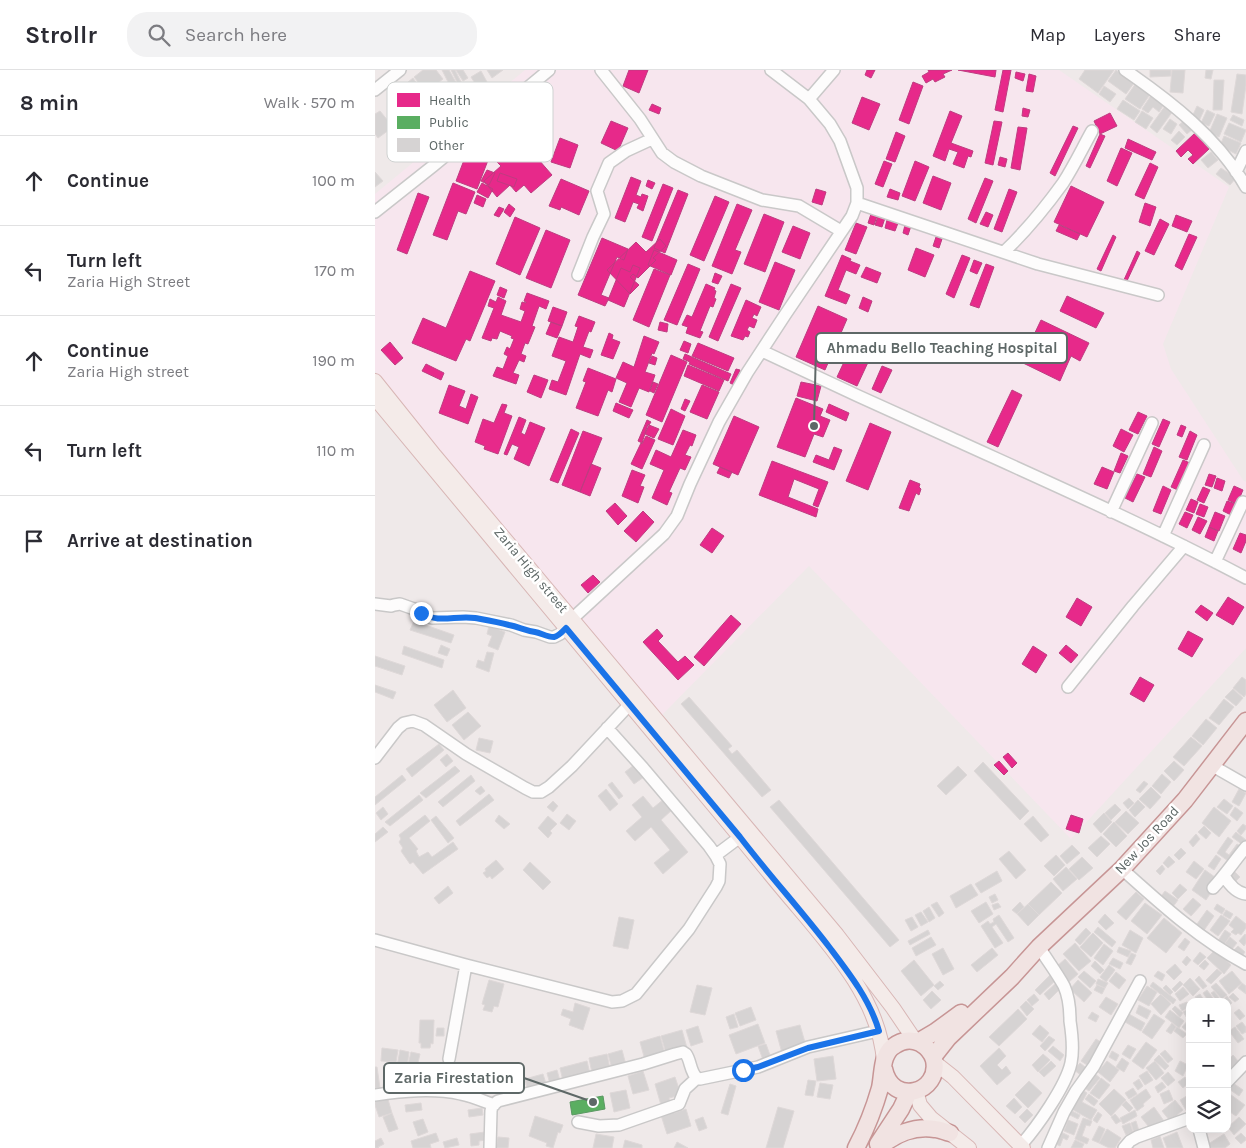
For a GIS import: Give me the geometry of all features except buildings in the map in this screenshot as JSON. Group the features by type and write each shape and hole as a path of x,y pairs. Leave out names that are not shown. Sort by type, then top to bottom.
{"highway":[{"name":"New Jos Road","path":"934,1059 948,1038 1012,977 1038,948 1122,869 1185,800 1246,721"},
{"name":"New Jos Road","path":"917,1042 956,1017 1009,970 1038,948"},
{"path":"856,1148 875,1103 886,1056 895,1045 909,1041 917,1042 924,1046 934,1059 935,1069 929,1083 923,1088 912,1092 901,1091 889,1083 885,1076 884,1066"},
{"path":"877,1148 912,1092"},
{"path":"877,1148 906,1131 926,1128 950,1133"}],"main road":[{"name":"Zaria High street","path":"375,381 569,623 630,704 743,832"},
{"name":"Zaria High street","path":"375,398 569,623 743,832"},
{"path":"743,832 762,865 813,926 850,975 870,1010 879,1031 884,1066"},
{"path":"743,832 837,934 917,1042"},
{"path":"934,1059 1022,1147"},
{"path":"912,1092 931,1118 969,1148"}],"street":[{"path":"375,90 400,70"},
{"path":"541,82 549,70"},
{"path":"601,70 640,119 662,152 674,162 701,176 762,200 799,206 841,231"},
{"path":"375,604 391,606 400,604 432,618 476,618 554,637 560,634 569,623 654,544 673,522 719,422 809,278 852,216 857,203 857,188 840,142 830,124 809,99 771,70"},
{"path":"809,99 834,70"},
{"path":"1125,70 1200,129 1226,157 1246,187"},
{"path":"1004,252 1023,234 1050,200 1092,131"},
{"path":"578,275 604,214 597,190 609,163 626,151 652,138"},
{"path":"1237,172 1246,151"},
{"path":"375,212 438,162"},
{"path":"857,203 1039,264 1159,296"},
{"path":"762,351 1053,484 1184,546 1246,578"},
{"path":"1111,512 1152,423"},
{"path":"1163,536 1204,445"},
{"path":"1215,562 1243,502"},
{"path":"1067,687 1184,546"},
{"path":"375,758 398,728 405,723 413,721 424,725 467,754 525,788 533,792 541,792 572,766 630,704"},
{"path":"375,940 601,1000 622,1001 636,994 689,929 719,881 720,864 716,855 607,728"},
{"path":"1211,765 1246,785"},
{"path":"716,855 743,832"},
{"path":"1213,888 1246,847"},
{"path":"1122,869 1186,925 1229,955 1246,964"},
{"path":"1224,876 1238,892 1246,894"},
{"path":"1022,1147 1058,1093 1071,1064 1072,1055 1067,994 1038,948"},
{"path":"449,1059 466,965"},
{"path":"1048,1148 1064,1112 1094,1066 1140,982"},
{"path":"490,1148 491,1111 492,1106 498,1101 680,1053 688,1056 693,1075 700,1079 758,1067 808,1048 879,1031"},
{"path":"1231,1078 1246,1062"},
{"path":"578,1122 599,1126 619,1125 679,1104 685,1089 697,1078"},
{"path":"375,1095 399,1091 460,1093 494,1105"},
{"path":"1124,1148 1137,1137 1186,1119"},
{"path":"1200,1133 1204,1148"}],"shaded area":[{"path":"525,70 1059,70 1229,187 1163,344 1171,369 1246,482 1246,648 1071,839 809,566 659,718 375,371 375,194 414,162 553,162 553,82 510,82"}],"place":[{"name":"Ahmadu Bello Teaching Hospital","path":"814,426"},
{"name":"Zaria Firestation","path":"593,1102"}],"route":[{"path":"421,613 432,618 476,618 554,637 566,628 813,926 850,975 861,992 879,1031 808,1048 758,1067 743,1070"}]}
